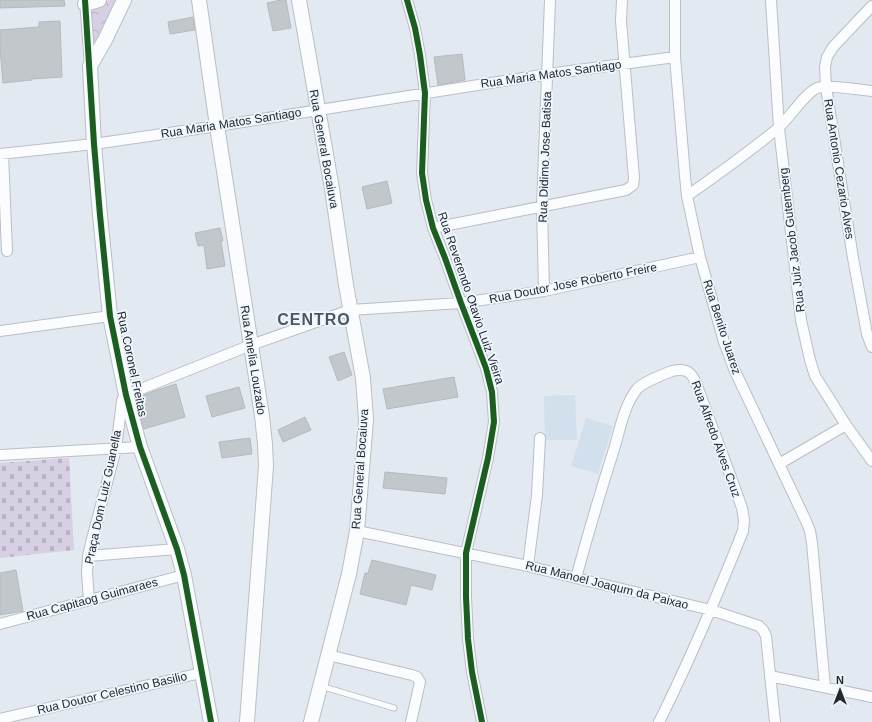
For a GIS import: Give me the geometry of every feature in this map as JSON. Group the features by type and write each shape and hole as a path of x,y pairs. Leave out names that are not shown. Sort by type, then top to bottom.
{"main road":[{"path":"90,66 105,40 124,0"},
{"name":"Rua Amelia Louzado","path":"200,0 217,126 262,416 265,444 266,466 247,722"},
{"name":"Rua General Bocaiuva","path":"299,0 332,189 350,310 363,378 366,420 357,531 349,574 311,722"},
{"name":"Rua Coronel Freitas","path":"90,66 94,144 110,316 126,395 140,447 177,549 184,575 210,722"}],"street":[{"name":"Rua Reverendo Otavio Luiz Vieira","path":"407,0 415,28 425,93 422,173 426,200 433,228 446,258 461,303 486,368 492,392 494,422 488,458 466,553 468,639 472,672 482,722"},
{"name":"Rua Didimo Jose Batista","path":"544,291 542,206 550,0"},
{"path":"433,228 626,190 633,185 632,142 621,21 622,0"},
{"name":"Rua Benito Juarez","path":"675,0 675,57 687,196 700,258 734,369 810,531 825,687"},
{"name":"Rua Juiz Jacob Gutemberg","path":"771,0 779,128 802,320 810,360 815,376 846,425 872,461"},
{"name":"Rua Coronel Freitas","path":"90,1 90,66"},
{"name":"Rua Antonio Cezario Alves","path":"872,6 833,48 825,67 826,87 853,258 867,334 872,347"},
{"name":"Rua Maria Matos Santiago","path":"2,154 94,144 548,74 675,57"},
{"path":"687,196 727,168 779,128 809,93 818,88 826,87 872,91"},
{"path":"2,154 7,251"},
{"name":"Rua Doutor Jose Roberto Freire","path":"126,395 251,345 350,310 461,303 544,291 700,258"},
{"path":"0,332 110,316"},
{"name":"Rua Alfredo Alves Cruz","path":"576,578 598,499 625,414 632,397 638,388 647,382 672,372 686,370 694,377 736,490 744,520 743,531 711,610 678,683 658,722"},
{"name":"Praça Dom Luiz Guanella","path":"89,600 87,572 88,556 116,449 122,402 126,395"},
{"path":"779,464 846,425"},
{"path":"528,566 538,484 540,438"},
{"path":"0,455 140,447"},
{"name":"Rua Manoel Joaqum da Paixao","path":"357,531 528,566 711,610 759,626 766,636 775,722"},
{"path":"88,556 177,549"},
{"name":"Rua Capitaog Guimaraes","path":"0,624 184,575"},
{"path":"328,655 417,677 420,682 411,722"},
{"name":"Rua Doutor Celestino Basilio","path":"0,719 202,673"},
{"path":"770,676 872,697"}],"lane":[{"path":"320,686 394,708"}],"shaded area":[{"path":"575,395 577,440 545,440 544,396"},
{"path":"586,418 613,426 598,474 571,466"}],"green space":[{"path":"110,0 119,0 92,50 89,8"},
{"path":"69,458 74,550 0,558 0,463"}],"building":[{"path":"0,0 64,0 65,6 0,8"},
{"path":"286,0 291,28 273,31 267,3"},
{"path":"193,17 195,30 170,34 168,22"},
{"path":"60,21 62,77 3,83 0,30 39,27 39,22"},
{"path":"462,54 465,80 438,85 434,57"},
{"path":"387,181 392,203 367,209 362,187"},
{"path":"220,228 223,241 221,241 225,266 207,269 204,245 198,246 195,233"},
{"path":"344,352 352,375 338,381 329,357"},
{"path":"454,377 458,397 387,409 383,389"},
{"path":"176,384 185,417 144,429 136,398"},
{"path":"239,387 245,408 212,417 206,396"},
{"path":"305,417 311,430 283,442 278,430"},
{"path":"250,438 252,454 222,458 219,442"},
{"path":"385,472 447,478 445,494 383,488"},
{"path":"372,560 436,575 432,590 411,585 406,605 360,594 365,573 368,573"},
{"path":"16,570 23,611 0,615 0,573"}],"cycle path":[{"path":"85,0 94,144 110,316 126,395 140,447 177,549 184,575 211,722"},
{"path":"407,0 415,28 425,93 422,173 426,200 433,228 486,368 492,392 494,422 488,458 466,553 468,639 472,672 482,722"}],"district":[{"name":"CENTRO","path":"314,319"}]}
